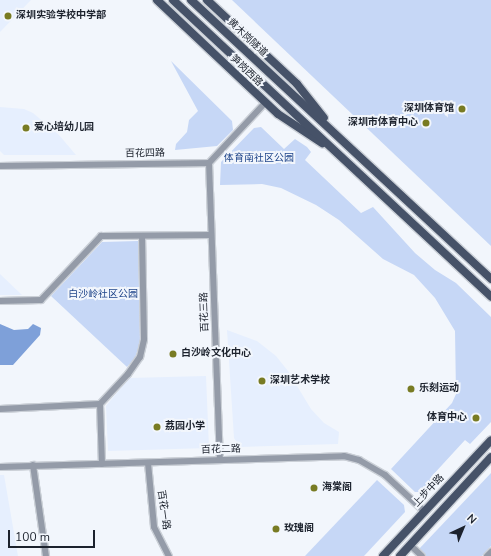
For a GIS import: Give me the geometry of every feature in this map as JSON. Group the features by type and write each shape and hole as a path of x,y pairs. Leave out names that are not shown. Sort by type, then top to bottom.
{"main road":[{"name":"笋岗西路","path":"156,0 265,103 299,129 330,146"},
{"name":"笋岗西路","path":"173,0 491,297"},
{"name":"黄木岗隧道","path":"191,0 289,92 340,137"},
{"path":"207,0 297,84 340,137 491,279"},
{"path":"471,278 480,268"},
{"name":"上步中路","path":"383,556 491,440"},
{"path":"400,556 491,457"}],"street":[{"path":"209,163 265,103"},
{"name":"百花四路","path":"0,166 209,163"},
{"name":"百花三路","path":"209,163 220,460"},
{"path":"0,301 41,300 101,236 211,235"},
{"path":"102,464 100,404 131,370 143,350 142,236"},
{"path":"0,409 100,404"},
{"name":"百花二路","path":"0,467 335,456 360,460 385,475 424,511"},
{"name":"百花一路","path":"148,463 154,527 169,556"},
{"path":"33,465 46,556"},
{"path":"410,545 422,556"},
{"path":"488,556 491,552"}],"shaded area":[{"name":"深圳实验学校中学部","path":"0,0 31,0 0,32"},
{"name":"爱心培幼儿园","path":"0,107 24,109 33,113 59,135 76,155 4,155 0,151"},
{"path":"0,274 22,295 0,295"},
{"name":"深圳艺术学校","path":"227,330 257,341 276,356 288,371 311,409 324,423 339,432 338,444 240,447 234,438"},
{"name":"荔园小学","path":"206,376 209,448 108,451 106,406 129,378"},
{"path":"0,475 4,475 18,556 0,556"}],"green space":[{"name":"深圳市体育中心","path":"232,0 491,0 491,246"},
{"path":"171,61 232,121 233,130 217,146 175,150 176,144 187,132 189,120 198,111"},
{"name":"体育南社区公园","path":"261,127 284,149 295,139 307,147 311,152 305,160 361,213 373,207 415,253 435,270 456,283 491,317 491,422 470,444 465,440 431,477 435,480 424,492 415,492 391,469 452,403 456,394 455,331 435,298 414,275 383,259 339,220 316,205 281,188 262,184 220,185 221,162 254,128"},
{"name":"白沙岭社区公园","path":"138,241 140,342 135,358 127,367 51,296 102,242"},
{"path":"491,473 491,546 482,556 426,556 419,549"},
{"path":"377,480 404,505 405,512 364,556 305,556"}],"water":[{"path":"0,324 14,330 28,329 33,324 41,328 40,335 13,365 0,365"}],"place":[{"name":"深圳实验学校中学部","path":"8,16"},
{"name":"深圳体育馆","path":"462,109"},
{"name":"深圳市体育中心","path":"426,123"},
{"name":"爱心培幼儿园","path":"26,128"},
{"name":"白沙岭文化中心","path":"173,354"},
{"name":"深圳艺术学校","path":"262,381"},
{"name":"乐刻运动","path":"411,389"},
{"name":"体育中心","path":"476,418"},
{"name":"荔园小学","path":"157,427"},
{"name":"海棠阁","path":"314,488"},
{"name":"玫瑰阁","path":"276,529"}]}
